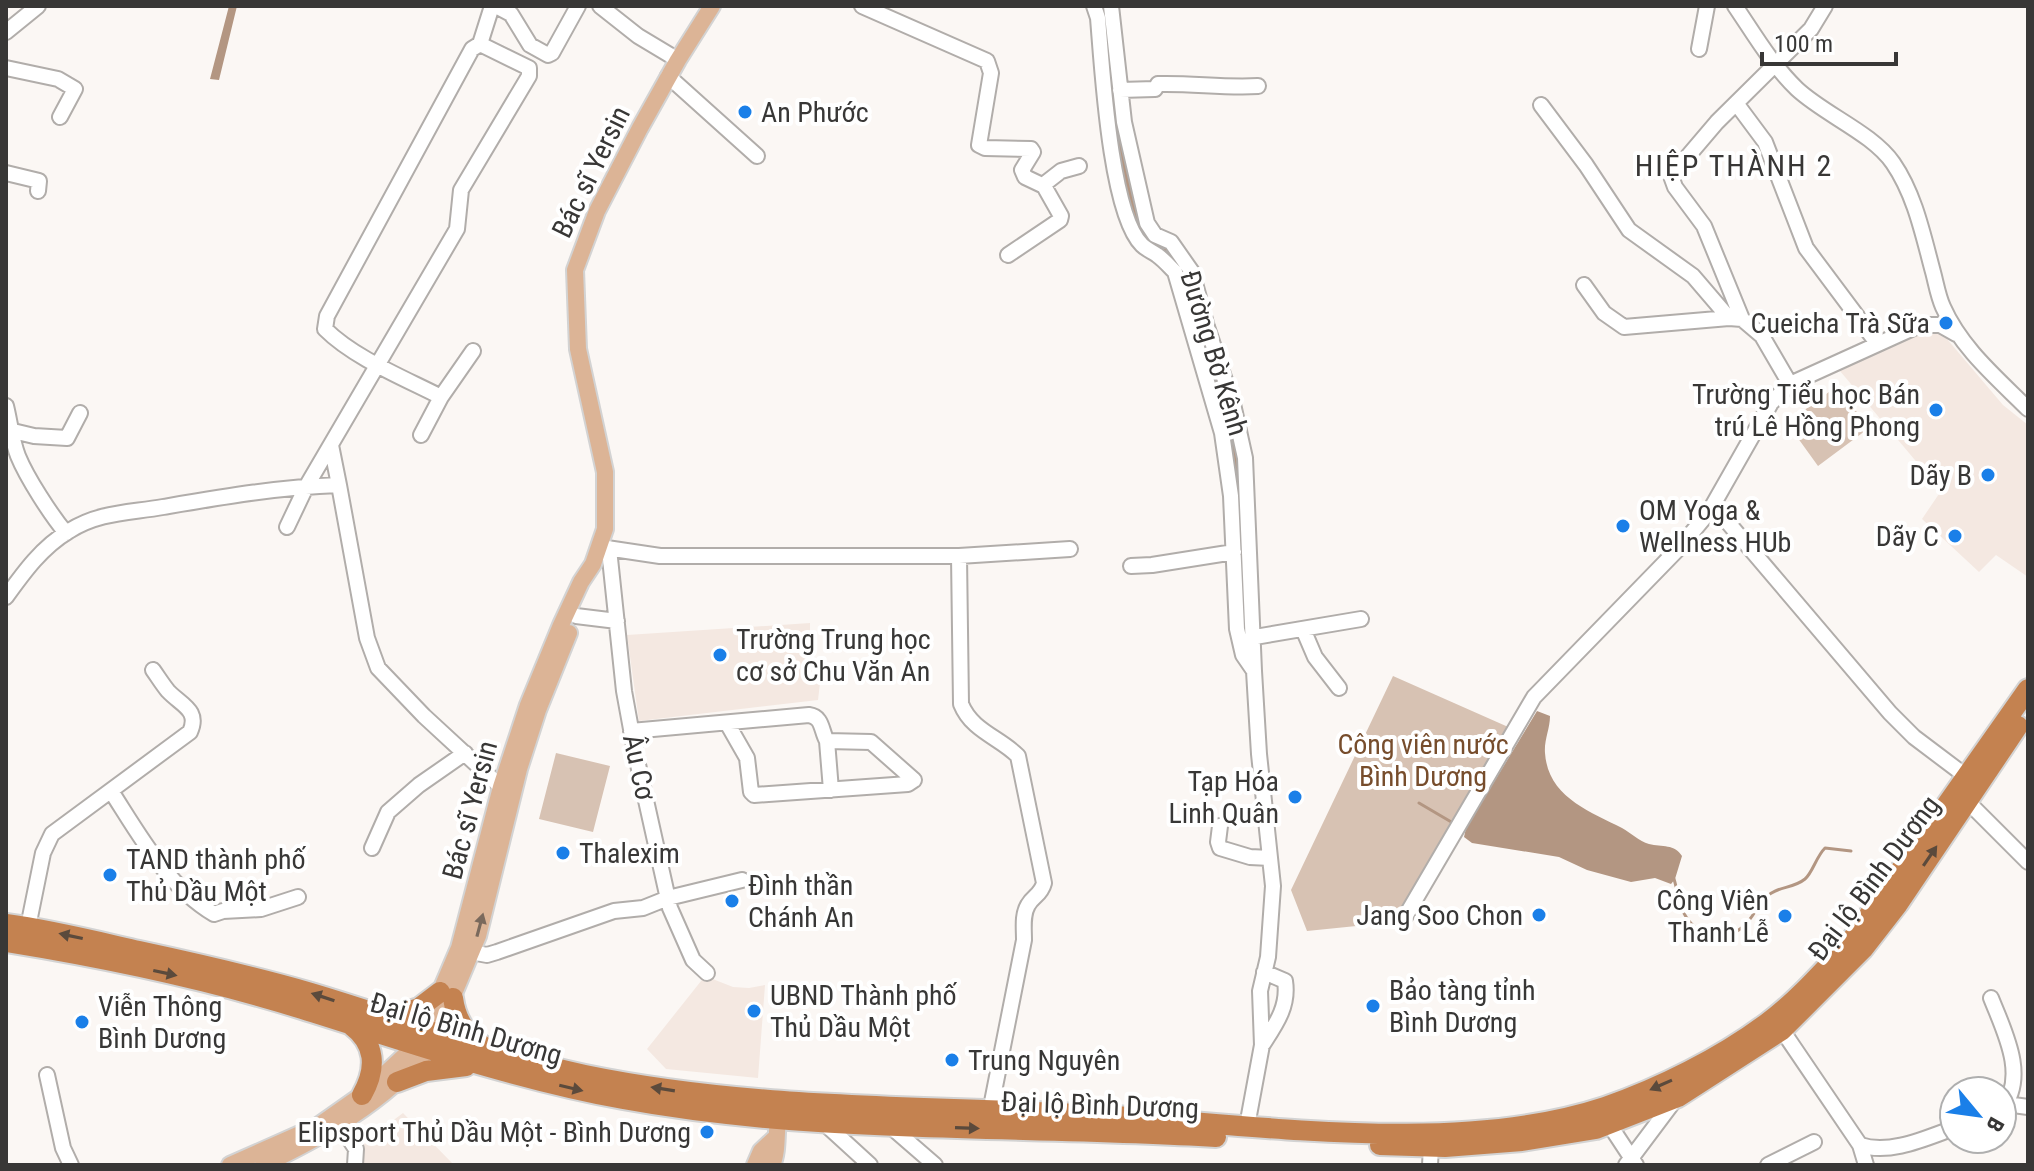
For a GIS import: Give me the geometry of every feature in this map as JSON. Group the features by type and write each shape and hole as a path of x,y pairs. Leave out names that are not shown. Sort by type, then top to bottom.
{"highway":[{"name":"Đại lộ Bình Dương","path":"777,1119 794,1094 864,1098 871,1105 1359,1132 1450,1132 1606,1116 1690,1071 1767,1023 1818,977 1860,929 2028,689"},
{"name":"Đại lộ Bình Dương","path":"6,924 20,938 299,1008 351,1025 426,1040 625,1100 777,1119 1431,1156 1522,1141 1678,1097 1782,1030 1863,949 1898,904 2028,710"},
{"name":"Đại lộ Bình Dương","path":"20,938 189,962 307,992 387,1018 426,1040"},
{"path":"387,1018 413,1012 447,995 464,1029 487,1058 436,1069 397,1082"},
{"path":"351,1025 365,1040 373,1057 372,1072 362,1095"}],"main road":[{"name":"Bác sĩ Yersin","path":"426,1040 471,952 507,790 533,707 581,582 604,548 605,472 578,349 575,270 597,211 668,76 712,6"},
{"name":"Bác sĩ Yersin","path":"553,657 592,580 593,564"},
{"name":"Bác sĩ Yersin","path":"447,995 459,948 492,854"},
{"path":"230,1165 263,1161 321,1137 340,1125 397,1082 426,1040"},
{"path":"263,1161 362,1095 426,1040"},
{"path":"755,1165 777,1119"},
{"path":"772,1165 776,1158 777,1119"}],"street":[{"path":"6,32 38,6"},
{"path":"441,397 333,338 325,329 327,316 472,49 480,44 494,6 511,14 530,45 548,55 578,6"},
{"path":"600,6 638,36 678,60"},
{"path":"862,6 987,61 991,73 979,145 985,148 1031,149 1033,152 1022,170 1028,180 1043,185 1061,216 1060,220 1008,255"},
{"path":"1094,6 1098,18 1112,158 1123,203 1142,245 1160,256 1175,272 1222,433 1231,496 1237,629 1243,655 1254,671 1273,886 1268,957 1260,991 1262,1045 1247,1126"},
{"name":"Đường Bờ Kênh","path":"1111,6 1124,122 1147,223 1155,235 1171,242 1192,272 1233,404 1245,458 1255,637 1254,671"},
{"path":"1699,49 1707,6"},
{"path":"1735,6 1776,64 1805,96 1825,113 1867,139 1892,162 1913,204 1941,304 1959,336 1982,364 2028,409"},
{"path":"1736,318 1704,226 1675,187 1671,176 1736,103 1811,29 1825,6"},
{"path":"287,527 306,487 457,229 461,190 529,76 529,68 520,62 480,44"},
{"path":"6,68 58,79 75,89 60,117"},
{"path":"668,76 757,156"},
{"path":"1120,90 1155,89 1158,84 1209,83 1224,88 1258,86"},
{"path":"1736,103 1765,142 1806,248 1877,343"},
{"path":"1541,105 1629,230 1693,276 1736,318 1762,336 1790,384"},
{"path":"1043,185 1061,171 1079,166"},
{"path":"6,173 39,181 38,191"},
{"path":"1584,285 1604,313 1624,327 1736,318"},
{"path":"1405,917 1534,697 1680,547 1713,505 1771,403 1790,384 1920,325 1940,325 1959,336"},
{"path":"421,435 441,397 473,351"},
{"path":"6,406 17,453 29,478 66,533"},
{"path":"13,431 67,438 80,413"},
{"path":"331,445 367,638 378,668 507,790"},
{"path":"6,597 39,554 66,533 108,514 261,490 339,485"},
{"path":"1713,505 1890,713 1914,737 1967,777"},
{"path":"604,548 660,556 959,556 1070,549"},
{"name":"Âu Cơ","path":"604,548 631,731 670,908 693,960 707,973"},
{"path":"1131,566 1234,552"},
{"path":"959,556 961,704 975,726 1018,756 1044,883 1040,894 1030,901 1024,916 1024,940 990,1112"},
{"path":"576,616 617,621"},
{"path":"1255,637 1361,619"},
{"path":"1303,629 1315,657 1339,688"},
{"path":"20,938 47,841 65,821 184,738 193,724 192,713 181,699 168,691 153,670"},
{"path":"631,731 814,716 827,741 831,790"},
{"path":"727,723 747,758 754,795 908,784 914,780 871,742 827,741"},
{"path":"372,848 388,812 465,753"},
{"path":"111,791 167,874 197,903 214,914 261,909 298,897"},
{"path":"1967,801 2028,862"},
{"path":"1220,826 1218,842 1223,849 1250,857 1270,858"},
{"path":"471,952 487,955 503,951 614,911 643,908 668,898 742,880"},
{"path":"1262,1045 1280,1018 1287,993 1285,981 1264,972"},
{"path":"1991,998 2013,1059 2012,1075"},
{"path":"1782,1030 1860,1145 1866,1165"},
{"path":"47,1075 63,1148 71,1165"},
{"path":"1606,1116 1631,1163 1678,1097"},
{"path":"821,1121 870,1165"},
{"path":"340,1125 356,1149 355,1165"},
{"path":"889,1125 935,1165"},
{"path":"1860,1145 1877,1148 1910,1143 1938,1133"},
{"path":"1768,1165 1814,1142"}],"shaded area":[{"path":"229,6 237,6 219,80 210,79"},
{"path":"1098,6 1106,6 1131,183 1167,244 1185,266 1230,416 1241,471 1250,637 1244,638 1235,512 1177,270 1142,237 1122,181"},
{"path":"1923,331 1934,332 1947,339 2003,405 2028,425 2028,577 1996,555 1979,572 1922,519 1941,491 1840,371"},
{"name":"Trường Trung học cơ sở Chu Văn An","path":"810,623 810,675 820,683 818,700 639,721 627,635"},
{"path":"1537,711 1550,716 1545,753 1548,768 1562,792 1572,801 1645,843 1679,852 1682,856 1671,884 1655,878 1631,882 1587,870 1559,857 1472,843 1464,837 1466,828"},
{"path":"705,976 733,987 765,985 758,1078 666,1069 647,1049"},
{"path":"403,1113 454,1165 363,1165 363,1143"}],"green space":[{"path":"1837,386 1869,428 1818,466 1787,423"},
{"name":"Công viên nước Bình Dương","path":"1393,676 1515,730 1396,922 1307,931 1291,890"},
{"path":"556,753 610,766 593,832 539,819"}],"waterway":[{"path":"1419,803 1453,823"},
{"path":"1674,879 1685,915 1693,926 1707,934 1729,934 1743,927 1770,893 1805,879 1825,848 1851,851"}],"place":[{"name":"An Phước","path":"745,112"},
{"name":"Cueicha Trà Sữa","path":"1946,323"},
{"name":"Trường Tiểu học Bán trú Lê Hồng Phong","path":"1936,410"},
{"name":"Dãy B","path":"1988,475"},
{"name":"OM Yoga & Wellness HUb","path":"1623,526"},
{"name":"Dãy C","path":"1955,536"},
{"name":"Trường Trung học cơ sở Chu Văn An","path":"720,655"},
{"name":"Tạp Hóa Linh Quân","path":"1295,797"},
{"name":"Thalexim","path":"563,853"},
{"name":"TAND thành phố Thủ Dầu Một","path":"110,875"},
{"name":"Đình thần Chánh An","path":"732,901"},
{"name":"Jang Soo Chon","path":"1539,915"},
{"name":"Công Viên Thanh Lễ","path":"1785,916"},
{"name":"Bảo tàng tỉnh Bình Dương","path":"1373,1006"},
{"name":"UBND Thành phố Thủ Dầu Một","path":"754,1011"},
{"name":"Viễn Thông Bình Dương","path":"82,1022"},
{"name":"Trung Nguyên","path":"952,1060"},
{"name":"Elipsport Thủ Dầu Một - Bình Dương","path":"707,1132"}],"district":[{"name":"HIỆP THÀNH 2","path":"1734,165"}]}
